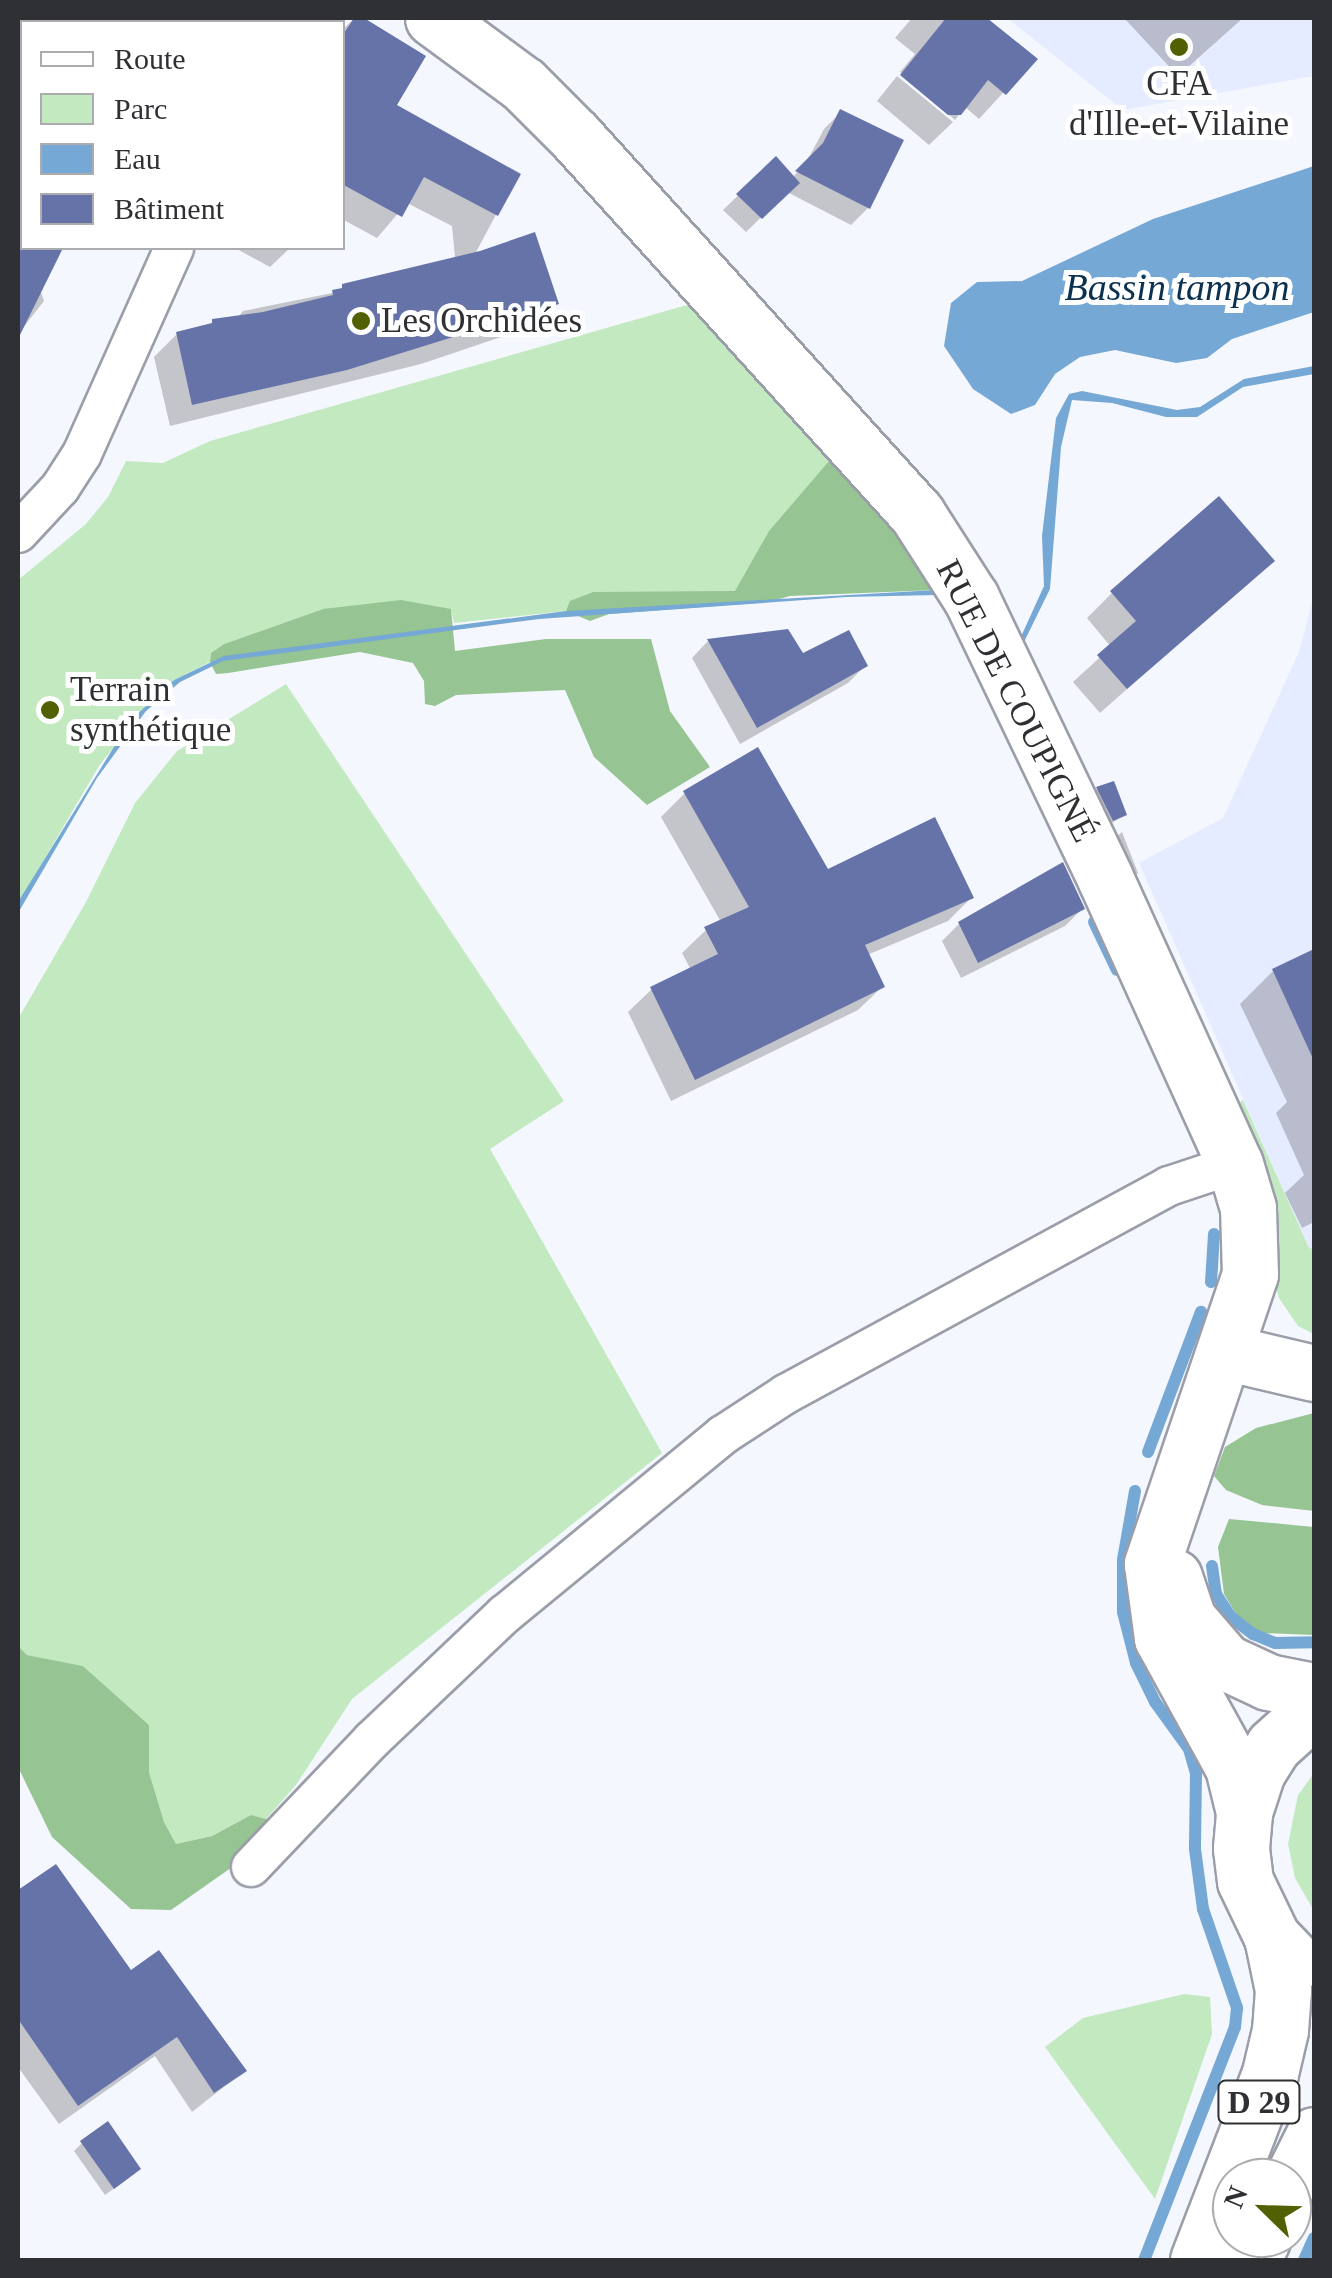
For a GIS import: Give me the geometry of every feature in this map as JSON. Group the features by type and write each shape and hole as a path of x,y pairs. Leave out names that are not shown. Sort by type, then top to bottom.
{"street":[{"name":"RUE DE COUPIGNÉ","path":"433,18 522,84 575,136 917,514 970,598 1105,878 1234,1164 1248,1208 1250,1274 1152,1564 1156,1616 1169,1657 1216,1731 1233,1767 1244,1812"},
{"path":"18,532 60,488 82,454 173,250"},
{"path":"251,1867 372,1740 492,1626 723,1435 786,1394 1169,1186 1234,1164"},
{"path":"1225,1352 1314,1373"},
{"name":"RUE DE COUPIGNÉ","path":"1176,1484 1170,1551 1188,1619 1205,1643 1246,1674 1314,1691"},
{"path":"1314,1708 1273,1746 1257,1772 1244,1812 1241,1848 1246,1881 1272,1938 1314,1975"},
{"name":"D 29","path":"1198,2260 1273,2059 1284,1990 1272,1938"}],"shaded area":[{"name":"CFA d'Ille-et-Vilaine","path":"1007,18 1314,18 1314,76 1123,110"},
{"path":"1314,596 1314,1249 1309,1248 1139,863 1223,818 1299,652"}],"green space":[{"path":"701,301 834,455 769,531 735,592 593,592 571,601 566,611 454,623 451,609 323,609 224,644 211,653 210,662 174,680 152,698 99,766 18,904 18,580 86,524 108,497 126,461 163,463 210,441"},
{"path":"834,455 912,539 936,590 790,596 769,602 609,614 590,621 566,611 570,601 593,592 735,591 769,531"},
{"path":"401,600 451,609 455,651 546,639 651,639 670,711 710,767 647,805 594,757 565,690 456,695 435,706 425,704 424,681 413,663 360,652 216,674 210,662 211,653 224,644 323,609"},
{"path":"286,684 564,1101 490,1149 662,1453 352,1699 296,1785 266,1819 251,1815 212,1836 176,1844 164,1822 149,1772 149,1725 83,1666 27,1655 18,1646 18,1019 86,902 135,803 177,751"},
{"path":"1243,1100 1309,1248 1314,1249 1314,1334 1298,1326 1279,1298 1229,1110"},
{"path":"1314,1413 1314,1511 1262,1505 1226,1490 1214,1476 1225,1447 1256,1428"},
{"path":"1229,1519 1314,1527 1314,1635 1261,1633 1238,1617 1224,1594 1218,1547"},
{"path":"18,1646 27,1655 83,1666 149,1725 149,1772 164,1822 176,1844 212,1836 251,1815 266,1819 266,1831 235,1865 171,1910 131,1909 52,1837 18,1767"},
{"path":"1314,1773 1314,1911 1295,1878 1288,1844 1298,1795"},
{"path":"1184,1994 1210,1997 1212,2034 1155,2199 1045,2047 1083,2018"}],"water":[{"name":"Bassin tampon","path":"1314,166 1314,312 1232,339 1207,358 1176,363 1115,350 1080,357 1055,374 1035,405 1011,414 973,389 944,346 951,303 977,282 1022,281 1153,219"},
{"path":"1314,366 1314,374 1243,387 1197,417 1166,417 1112,403 1072,400 1061,447 1050,589 1022,646 1019,641 1044,586 1042,536 1056,418 1069,394 1082,391 1177,410 1200,407 1244,379"},
{"path":"936,590 937,595 846,597 539,619 223,661 180,682 146,711 97,778 18,913 18,902 130,721 174,680 224,656 566,611"}],"building":[{"path":"354,18 364,18 426,56 397,105 521,174 498,216 424,177 402,217 345,186 345,32"},
{"path":"946,18 987,18 1038,59 1006,95 988,80 961,115 948,115 900,75"},
{"path":"840,109 904,140 870,209 795,171 823,143"},
{"path":"776,156 800,183 762,219 736,194"},
{"name":"Les Orchidées","path":"535,232 559,304 347,370 192,405 176,332 212,323 212,319 263,312 333,295 332,290 342,288 342,284 480,251"},
{"path":"18,248 62,250 18,339"},
{"path":"1219,496 1275,561 1127,689 1097,655 1136,621 1110,591"},
{"path":"788,629 803,653 849,630 868,666 757,728 707,639"},
{"path":"758,747 828,869 935,817 974,898 865,945 885,987 695,1080 650,987 718,954 704,927 749,907 683,791"},
{"path":"1114,781 1127,815 1113,821 1096,787"},
{"path":"1063,862 1085,909 978,963 958,922"},
{"path":"1314,949 1314,1061 1272,969"},
{"path":"56,1864 131,1970 159,1950 247,2071 214,2093 177,2037 78,2106 18,2019 18,1890"},
{"path":"108,2121 141,2169 114,2189 80,2141"}],"waterway":[{"path":"1094,922 1117,970"},
{"path":"1211,1282 1214,1234"},
{"path":"1148,1452 1201,1312"},
{"path":"1135,1491 1123,1560 1123,1612 1136,1663 1155,1702 1189,1749 1196,1773 1195,1849 1203,1909 1237,2008 1235,2027 1144,2260"},
{"path":"1212,1566 1216,1594 1231,1617 1253,1634 1275,1643 1314,1642"},
{"path":"1304,2260 1314,2238"}],"place":[{"name":"CFA d'Ille-et-Vilaine","path":"1179,47"},
{"name":"Les Orchidées","path":"361,321"},
{"name":"Terrain synthétique","path":"50,710"}]}
